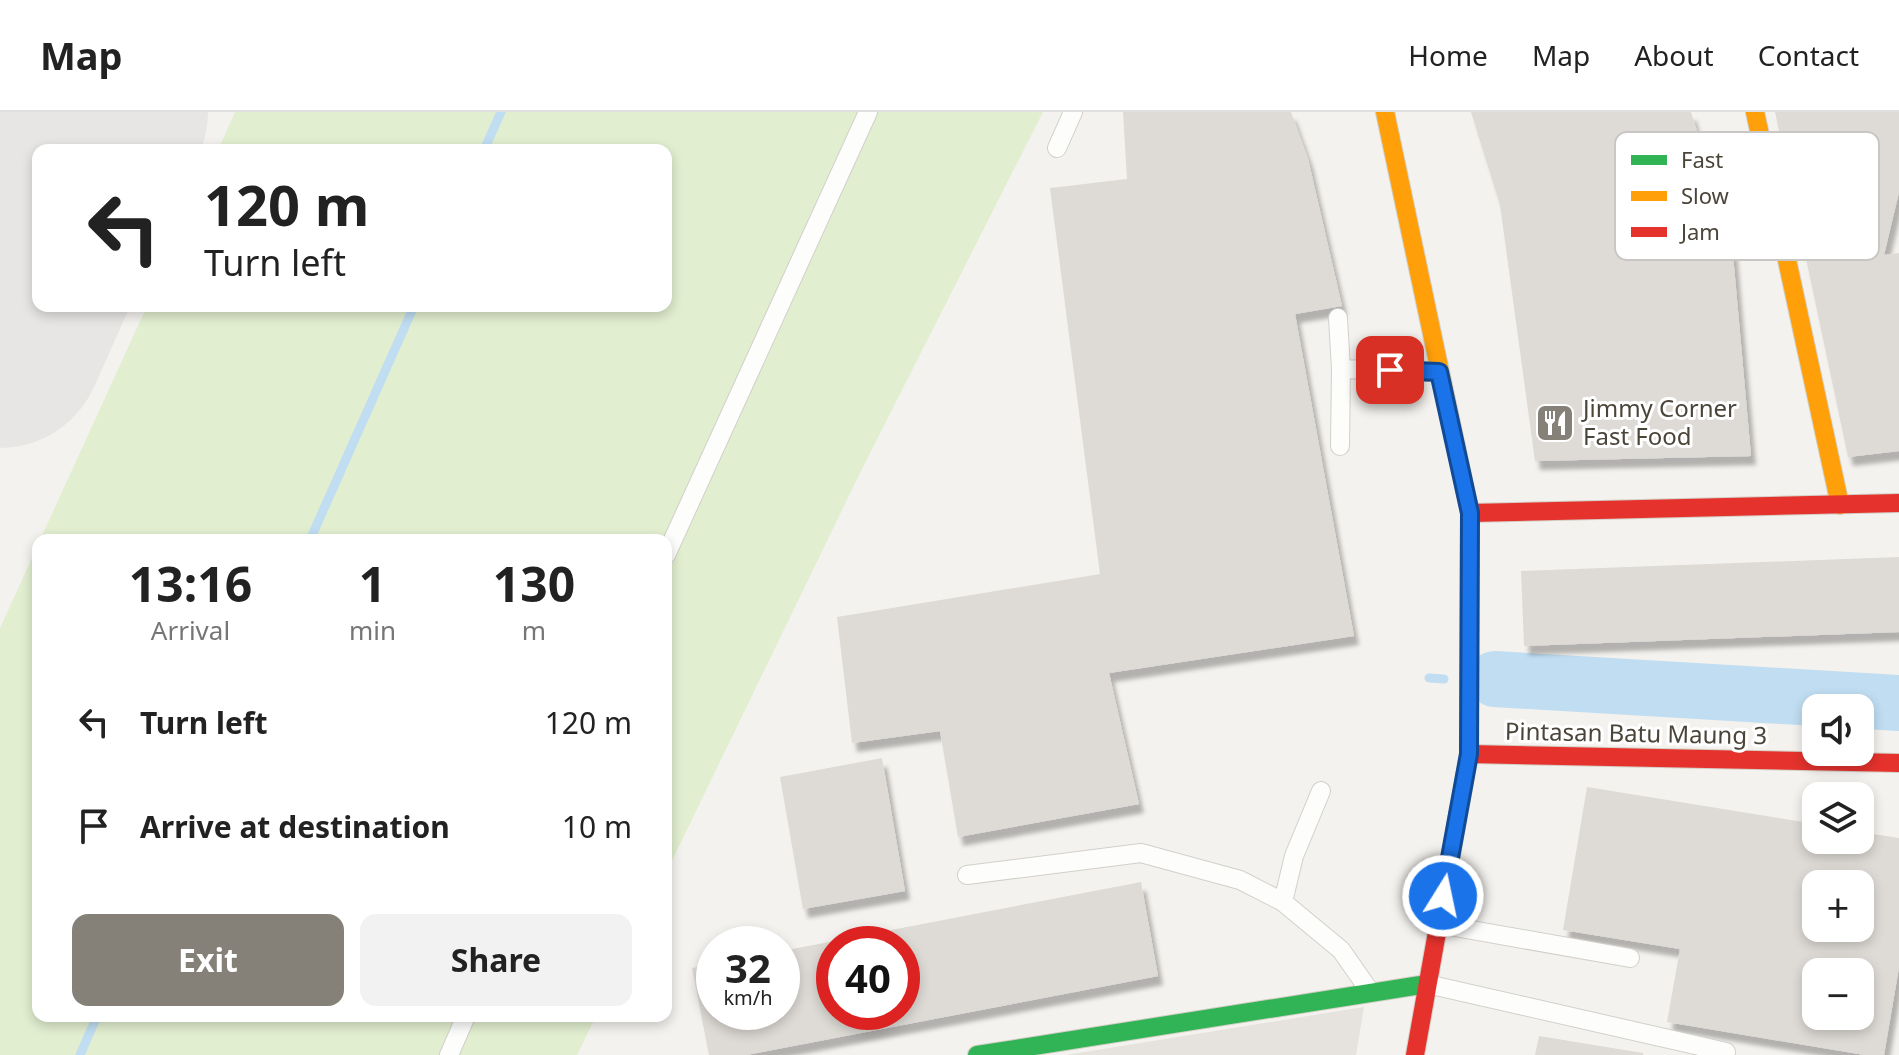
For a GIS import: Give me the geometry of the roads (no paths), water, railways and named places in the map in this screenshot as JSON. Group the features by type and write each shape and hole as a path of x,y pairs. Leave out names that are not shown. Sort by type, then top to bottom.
{"street":[{"path":"1385,112 1397,156 1470,513 1469,754 1415,1055"},
{"path":"1755,112 1759,132"},
{"path":"1787,260 1840,505"},
{"path":"1470,513 1899,503"},
{"name":"Pintasan Batu Maung 3","path":"1469,754 1899,763"},
{"path":"977,1055 1427,984"}],"lane":[{"path":"672,542 868,112"},
{"path":"1057,148 1073,112"},
{"path":"1338,318 1340,446"},
{"path":"1341,369 1439,372"},
{"path":"1283,902 1294,856 1321,791"},
{"path":"967,875 1141,853 1240,880 1283,902 1341,950 1371,992"},
{"path":"1438,924 1630,958"},
{"path":"1427,984 1726,1052"},
{"path":"449,1055 463,1022"}],"waterway":[{"path":"487,144 501,112"},
{"path":"313,534 411,312"},
{"path":"1429,678 1444,679"},
{"path":"1495,679 1899,703"},
{"path":"80,1055 94,1022"}],"place":[{"name":"Jimmy Corner Fast Food","path":"1555,423"}]}
